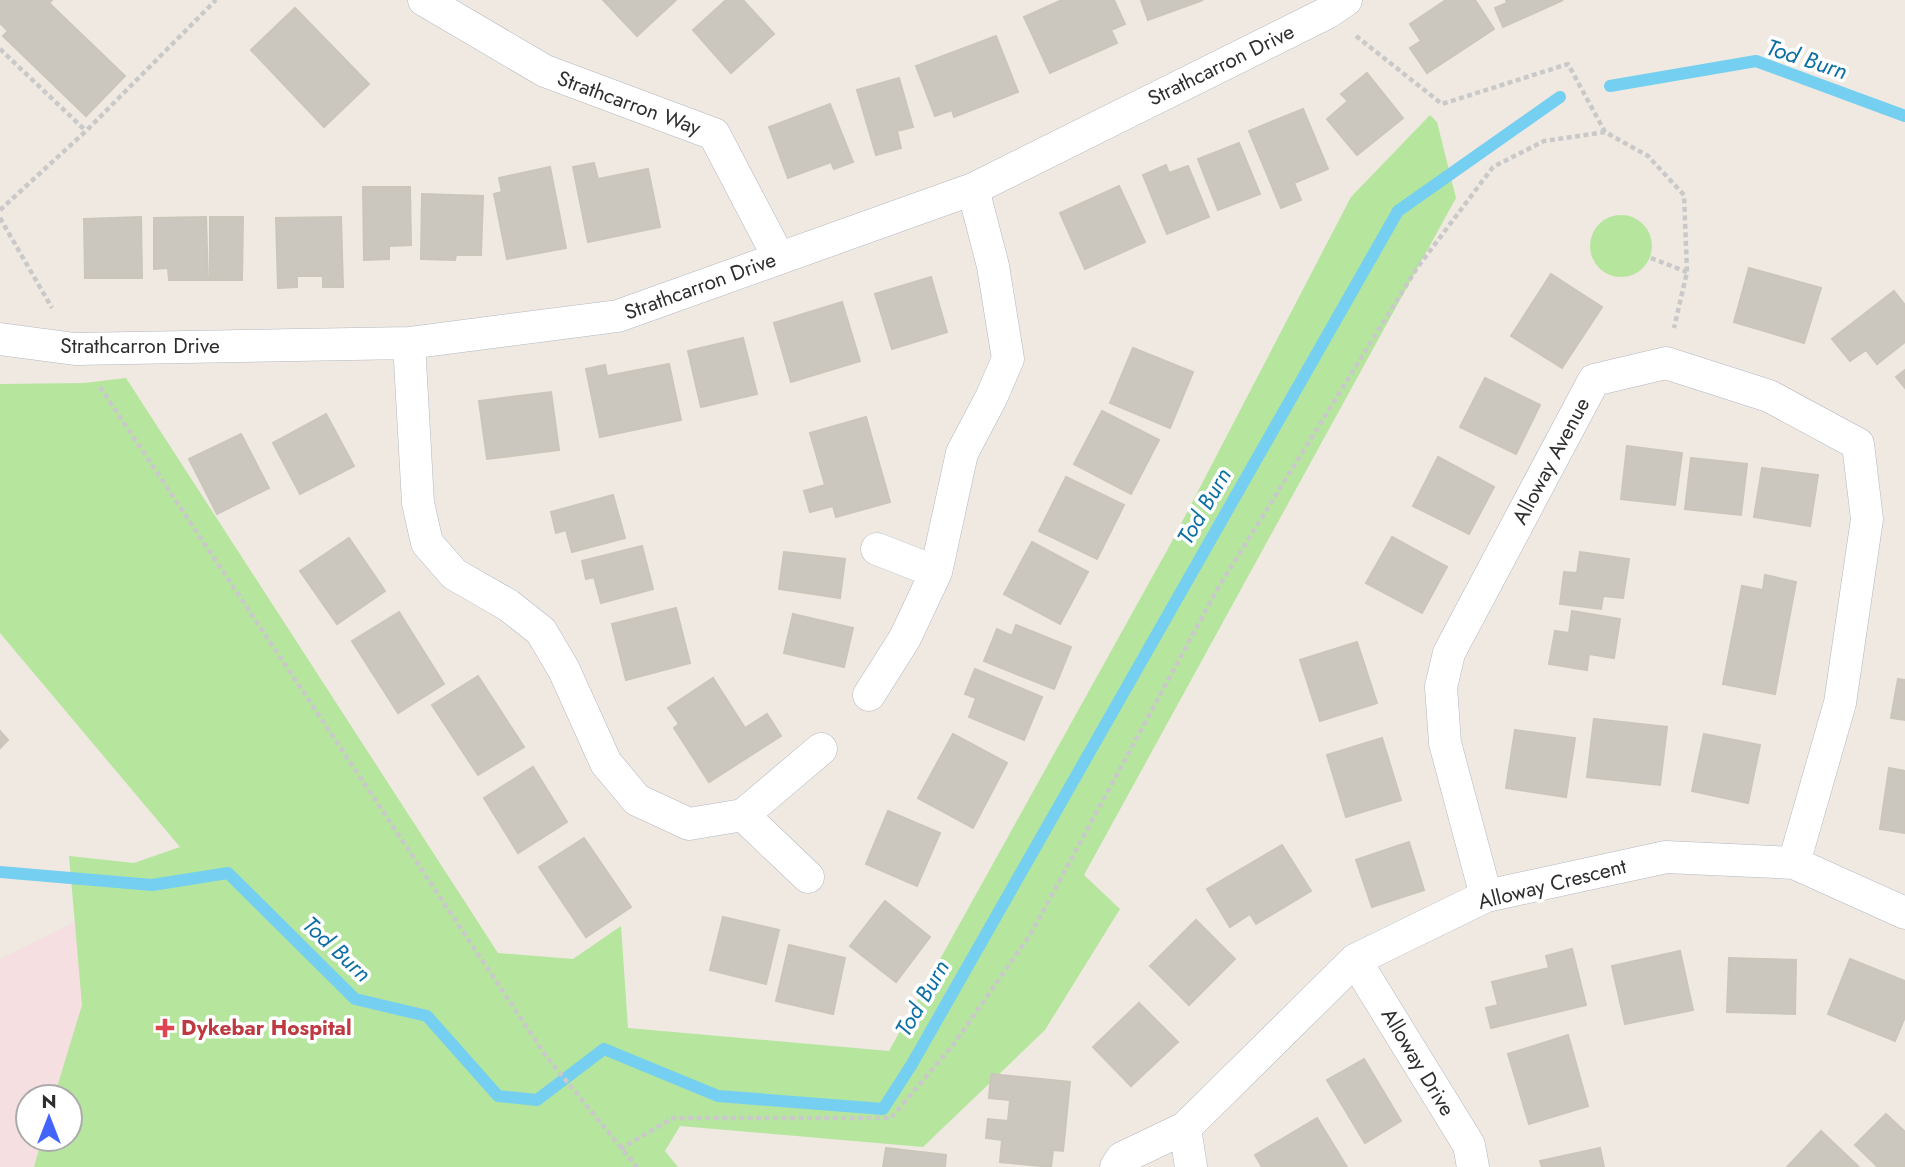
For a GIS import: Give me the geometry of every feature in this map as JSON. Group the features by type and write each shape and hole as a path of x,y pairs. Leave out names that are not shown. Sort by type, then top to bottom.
{"street":[{"name":"Strathcarron Way","path":"424,0 545,71 714,134 779,258"},
{"name":"Strathcarron Drive","path":"0,339 75,349 410,343 618,316 973,189 1336,6"},
{"path":"869,695 905,638 936,572 962,453 1008,359 993,266 973,189"},
{"path":"410,343 418,503 427,542 454,574 508,605 541,631 564,670 606,764 637,800 689,824 743,814 821,749"},
{"path":"1665,363 1769,396 1858,444 1867,519 1840,703 1794,863"},
{"name":"Alloway Avenue","path":"1486,896 1445,743 1441,687 1449,653 1594,380 1665,363"},
{"path":"877,549 936,572"},
{"path":"743,814 808,877"},
{"name":"Alloway Crescent","path":"1116,1167 1122,1158 1185,1128 1355,960 1486,896 1665,857 1794,863 1905,913"},
{"name":"Alloway Drive","path":"1355,960 1469,1145 1473,1167"},
{"path":"1185,1128 1191,1167"}],"path":[{"path":"0,210 86,131 216,0"},
{"path":"1336,6 1442,104 1567,64 1605,132 1648,156 1684,195 1687,272 1665,363"},
{"path":"0,49 86,131"},
{"path":"620,1149 673,1118 891,1118 953,1045 1030,935 1219,588 1417,268 1493,167 1544,141 1605,132"},
{"path":"0,218 75,349 546,1056 637,1167"},
{"path":"1651,258 1687,272"}],"shaded area":[{"name":"Dykebar Hospital","path":"121,899 554,1167 0,1167 0,959"}],"green space":[{"path":"1430,115 1437,122 1456,198 1084,875 1120,909 1045,1030 923,1147 680,1126 665,1151 678,1167 34,1167 38,1153 84,1153 84,1083 58,1083 82,1005 69,856 134,863 180,847 0,633 0,384 84,383 126,378 498,953 573,959 621,926 628,1028 889,1051 1170,545 1351,197"},
{"path":"1621,215 1633,217 1643,224 1650,234 1650,258 1643,268 1633,275 1621,277 1609,275 1599,268 1592,258 1590,246 1592,234 1599,224 1609,217"}],"building":[{"path":"0,0 52,0 49,3 125,76 86,116 3,36 8,31 0,23"},
{"path":"603,0 676,0 637,36"},
{"path":"726,0 743,0 774,34 731,73 693,30"},
{"path":"1062,0 1114,0 1125,24 1111,30 1117,43 1050,73 1024,17"},
{"path":"1141,0 1203,0 1148,20"},
{"path":"1446,0 1475,0 1494,29 1427,73 1410,48 1421,41 1410,24"},
{"path":"1506,0 1563,0 1503,27 1495,8 1507,3"},
{"path":"295,8 369,84 324,127 251,50"},
{"path":"996,36 1018,92 954,117 952,110 935,116 916,66"},
{"path":"1367,73 1403,118 1357,155 1327,119 1348,101 1341,94"},
{"path":"899,78 913,127 897,131 901,148 876,155 857,90"},
{"path":"830,104 853,162 834,169 831,162 788,178 769,127"},
{"path":"1303,109 1328,169 1294,183 1301,200 1281,208 1249,131"},
{"path":"1239,143 1260,194 1218,210 1198,159"},
{"path":"594,163 598,179 648,169 660,227 588,242 573,167"},
{"path":"1166,165 1169,173 1188,166 1209,217 1167,234 1143,175"},
{"path":"550,167 566,248 507,259 494,194 502,192 499,178"},
{"path":"1119,186 1145,242 1085,269 1060,213"},
{"path":"363,187 410,187 411,245 389,246 389,259 364,260"},
{"path":"422,194 483,196 481,255 456,255 455,260 421,259"},
{"path":"141,217 142,278 85,278 84,219"},
{"path":"206,217 208,280 169,280 168,268 154,269 154,218"},
{"path":"210,217 243,217 242,280 210,280"},
{"path":"341,217 343,287 323,287 323,276 297,276 297,287 278,288 276,218"},
{"path":"1749,268 1821,288 1804,343 1734,322"},
{"path":"1551,274 1602,307 1562,368 1511,336"},
{"path":"931,277 947,332 892,349 875,294"},
{"path":"1894,291 1905,305 1905,342 1877,364 1866,350 1850,361 1832,339"},
{"path":"842,302 860,361 791,382 774,323"},
{"path":"743,338 757,394 701,407 688,351"},
{"path":"1133,348 1193,372 1170,428 1110,403"},
{"path":"669,364 681,420 600,437 586,369 605,365 607,376"},
{"path":"1905,370 1905,388 1896,377"},
{"path":"1485,378 1540,405 1516,454 1460,427"},
{"path":"551,392 559,450 487,459 479,401"},
{"path":"1102,411 1159,440 1131,494 1074,464"},
{"path":"326,414 354,466 300,494 273,443"},
{"path":"866,417 890,502 836,517 833,506 810,512 804,491 825,485 810,433"},
{"path":"241,434 269,488 217,514 189,459"},
{"path":"1627,446 1682,453 1675,505 1621,499"},
{"path":"1438,457 1494,487 1469,534 1413,506"},
{"path":"1691,458 1747,464 1741,515 1685,509"},
{"path":"1762,468 1818,475 1810,526 1754,517"},
{"path":"1066,477 1124,505 1097,559 1039,531"},
{"path":"613,495 625,538 572,552 566,530 556,533 551,512"},
{"path":"1392,537 1447,567 1422,613 1366,583"},
{"path":"349,538 385,591 337,624 300,571"},
{"path":"1032,542 1088,572 1060,624 1004,594"},
{"path":"642,546 653,589 601,603 594,577 586,579 582,561"},
{"path":"784,552 845,559 840,598 779,589"},
{"path":"1580,552 1629,559 1623,598 1603,596 1601,609 1560,604 1564,572 1577,573"},
{"path":"1765,575 1796,582 1775,694 1723,684 1742,586 1763,590"},
{"path":"676,608 690,663 626,680 612,624"},
{"path":"1572,611 1620,619 1614,658 1589,654 1587,670 1549,664 1555,631 1569,633"},
{"path":"399,612 444,684 398,713 352,641"},
{"path":"793,614 853,628 844,667 784,653"},
{"path":"1016,625 1071,647 1054,689 984,661 997,629 1012,636"},
{"path":"1357,642 1377,703 1320,721 1300,660"},
{"path":"975,669 1042,697 1024,740 969,717 976,698 965,694"},
{"path":"478,676 524,747 478,775 432,705"},
{"path":"713,678 745,728 767,714 781,736 709,782 674,728 679,724 668,708"},
{"path":"1898,679 1905,680 1905,720 1891,718"},
{"path":"1594,719 1667,727 1660,785 1587,777"},
{"path":"1515,730 1575,738 1566,797 1506,788"},
{"path":"0,731 8,740 0,748"},
{"path":"953,734 1007,763 973,828 918,798"},
{"path":"1704,734 1760,745 1748,803 1692,791"},
{"path":"1382,738 1401,800 1346,817 1327,755"},
{"path":"533,767 567,822 518,853 484,798"},
{"path":"1889,768 1905,771 1905,833 1880,829"},
{"path":"888,811 940,833 917,886 866,864"},
{"path":"584,838 631,907 586,937 539,867"},
{"path":"1409,842 1424,890 1372,907 1356,860"},
{"path":"1282,845 1311,891 1256,924 1250,914 1230,927 1207,889"},
{"path":"885,901 930,937 896,982 850,946"},
{"path":"723,917 779,930 766,984 710,970"},
{"path":"1196,920 1235,959 1189,1005 1150,966"},
{"path":"789,945 845,958 833,1014 776,1001"},
{"path":"1572,949 1586,1005 1491,1028 1486,1008 1498,1005 1492,982 1549,968 1546,956"},
{"path":"1680,951 1693,1010 1625,1024 1612,966"},
{"path":"1729,958 1796,960 1795,1014 1727,1012"},
{"path":"1850,959 1905,981 1905,1017 1895,1041 1828,1014"},
{"path":"1139,1003 1178,1042 1131,1086 1093,1047"},
{"path":"1568,1035 1588,1106 1529,1124 1508,1054"},
{"path":"1364,1059 1401,1121 1365,1143 1327,1080"},
{"path":"991,1074 1070,1082 1063,1151 1053,1150 1051,1167 1000,1162 1002,1140 986,1138 988,1119 1008,1121 1010,1100 989,1098"},
{"path":"1886,1114 1905,1132 1905,1167 1878,1167 1855,1145"},
{"path":"1317,1118 1347,1167 1262,1167 1255,1155"},
{"path":"1821,1131 1859,1167 1787,1167"},
{"path":"886,1148 946,1155 945,1167 883,1167"},
{"path":"1600,1148 1604,1167 1542,1167 1540,1161"}],"waterway":[{"name":"Tod Burn","path":"1610,86 1756,61 1905,116"},
{"name":"Tod Burn","path":"0,872 152,885 228,873 355,999 427,1016 498,1096 537,1100 604,1049 718,1096 883,1109 912,1064 1398,211 1560,97"}],"place":[{"name":"Dykebar Hospital","path":"165,1028"}]}
